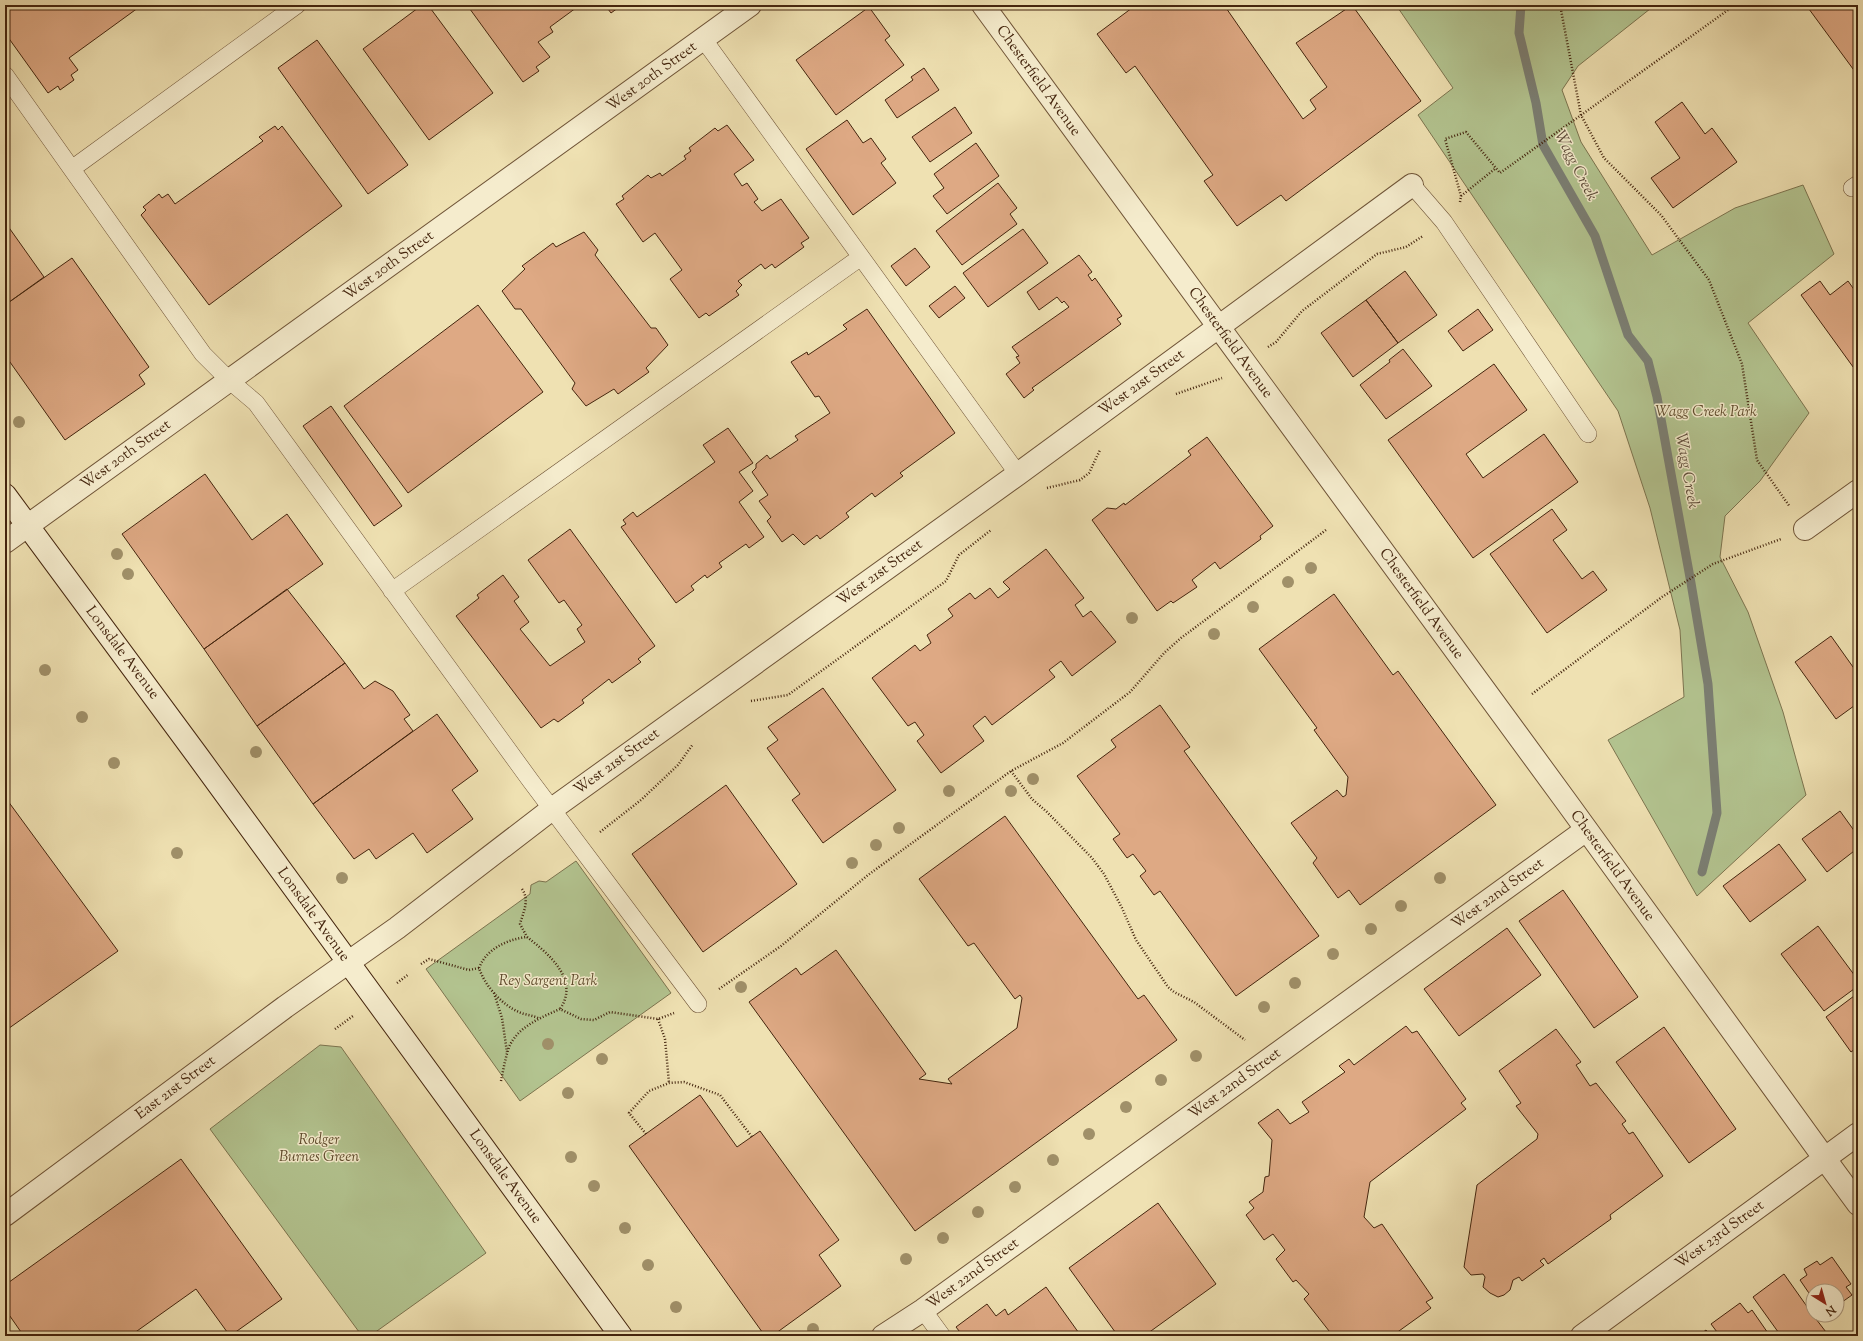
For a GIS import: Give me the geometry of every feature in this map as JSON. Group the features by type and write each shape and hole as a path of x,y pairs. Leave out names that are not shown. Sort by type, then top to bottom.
{"street":[{"name":"West 20th Street","path":"5,542 704,40 750,5"},
{"name":"Chesterfield Avenue","path":"983,5 1858,1204"},
{"name":"West 21st Street","path":"348,962 403,924 552,809 1018,474 1412,185"},
{"path":"1805,529 1858,491"},
{"name":"Lonsdale Avenue","path":"5,495 197,755 620,1336"},
{"name":"West 22nd Street","path":"883,1336 923,1310 1586,830"},
{"name":"East 21st Street","path":"5,1215 348,962"},
{"name":"West 23rd Street","path":"1582,1336 1858,1134"}],"lane":[{"path":"73,168 297,5"},
{"path":"704,40 1018,474"},
{"path":"5,75 73,168 204,354 230,381 256,403 552,809 698,1004"},
{"path":"1412,185 1444,222 1588,434"},
{"path":"392,591 861,257"},
{"path":"923,1310 942,1336"}],"path":[{"path":"1532,694 1662,597 1713,564 1805,529 1757,460 1742,364 1709,280 1661,215 1604,158 1581,115 1561,10 1562,5"},
{"path":"1459,207 1461,196 1445,139 1466,132 1500,173 1735,5"},
{"path":"1461,196 1496,168"},
{"path":"1266,348 1276,342 1302,311 1377,254 1406,247 1426,234"},
{"path":"1171,396 1224,377"},
{"path":"1043,489 1080,480 1090,473 1103,444"},
{"path":"749,701 788,695 946,581 959,555 995,527"},
{"path":"560,1009 581,1019 594,1020 610,1012 658,1019 698,1004 781,946 868,875 1012,771 1064,743 1130,692 1165,652 1182,638 1326,530"},
{"path":"600,832 641,800 678,765 692,745 698,740"},
{"path":"1012,771 1032,799 1047,812 1092,858 1100,869 1122,908 1136,940 1168,987 1174,992 1194,1002 1245,1040"},
{"path":"501,1081 508,1049 520,1032 538,1018 560,1009 565,1001 565,982 560,967 546,952 527,937 520,924 526,903 526,894 522,889"},
{"path":"421,964 429,959 469,970 479,968 484,959 498,947 514,939 527,937"},
{"path":"479,968 494,992 508,1006 521,1013 538,1018"},
{"path":"494,992 502,1018 507,1054"},
{"path":"658,1019 665,1039 669,1083"},
{"path":"646,1134 629,1113 649,1091 669,1083 684,1082 720,1095 752,1137"}],"green space":[{"name":"Wagg Creek Park","path":"1396,5 1655,5 1578,66 1562,90 1581,142 1652,255 1735,208 1803,185 1834,254 1748,323 1809,413 1760,481 1725,516 1720,557 1748,612 1783,712 1806,795 1697,896 1608,740 1684,697 1680,630 1650,508 1618,411 1418,115 1453,88"},
{"name":"Rey Sargent Park","path":"576,861 671,993 520,1101 426,969 530,894 531,885 539,881 546,882"},
{"name":"Rodger Burnes Green","path":"320,1045 341,1047 486,1253 370,1336 362,1336 210,1129"}],"building":[{"path":"5,5 142,5 69,58 78,70 71,75 74,80 60,90 58,86 48,93 5,33"},
{"path":"422,5 428,5 493,93 429,140 363,49"},
{"path":"467,5 580,5 550,27 553,32 538,42 550,57 536,67 539,71 523,82"},
{"path":"605,5 622,5 611,13"},
{"path":"1136,5 1224,5 1303,119 1316,109 1310,100 1327,87 1296,43 1352,5 1421,101 1286,201 1281,195 1237,226 1204,181 1213,175 1135,66 1126,73 1097,34"},
{"path":"1806,5 1858,5 1858,72 1856,73"},
{"path":"869,7 890,36 885,40 904,65 836,115 796,60"},
{"path":"317,40 408,165 368,194 278,68"},
{"path":"924,68 939,90 897,118 885,100 913,80 911,77"},
{"path":"1682,102 1705,134 1712,128 1737,162 1673,208 1651,178 1680,158 1655,122"},
{"path":"955,107 972,133 930,162 912,137"},
{"path":"847,120 863,143 871,138 886,159 881,163 896,183 853,215 806,149"},
{"path":"727,125 754,160 734,174 742,186 747,183 758,199 754,202 762,211 781,199 809,238 801,243 804,247 775,268 772,264 765,269 761,264 738,281 742,285 736,291 739,295 709,316 706,313 699,318 670,279 682,270 655,233 643,242 616,204 624,199 622,196 648,175 651,178 660,173 662,176 686,159 684,156 691,151 689,148 715,128 718,131"},
{"path":"275,126 278,130 282,126 342,206 209,305 141,215 146,210 143,207 159,194 162,198 168,194 175,204 263,141 259,137"},
{"path":"976,143 999,176 947,214 933,196 944,188 934,174"},
{"path":"998,183 1017,208 1010,214 1017,224 962,265 936,231"},
{"path":"5,222 44,277 5,305"},
{"path":"1023,229 1048,263 988,307 963,273"},
{"path":"584,232 598,250 595,255 651,328 656,328 668,345 646,368 649,372 618,394 614,389 586,406 572,389 575,383 521,309 515,309 502,291 525,269 522,266 553,243 556,247"},
{"path":"915,248 930,267 906,286 891,266"},
{"path":"1079,255 1092,272 1088,275 1092,281 1095,278 1122,316 1117,319 1121,324 1032,388 1034,390 1024,398 1006,374 1020,363 1016,357 1019,356 1012,347 1069,307 1064,301 1062,303 1057,297 1039,310 1027,292"},
{"path":"72,258 149,367 139,375 145,384 65,440 5,355 5,305"},
{"path":"1405,271 1437,315 1398,343 1366,300"},
{"path":"1820,281 1830,295 1848,281 1858,295 1858,370 1856,371 1801,295"},
{"path":"955,286 965,298 939,318 929,306"},
{"path":"1366,300 1398,343 1353,377 1321,333"},
{"path":"478,305 543,392 408,493 344,406"},
{"path":"867,309 955,433 900,473 903,476 875,497 872,493 846,513 849,517 820,539 817,535 804,545 793,534 782,542 767,521 771,517 759,501 768,495 752,472 756,468 756,464 767,455 770,459 798,440 795,436 830,413 819,396 815,397 791,362 807,352 808,355 847,329 843,325"},
{"path":"1478,309 1493,330 1463,351 1448,331"},
{"path":"1403,349 1432,386 1386,419 1360,385 1390,362 1389,360"},
{"path":"1494,364 1527,410 1466,454 1483,478 1544,434 1578,482 1473,558 1388,440"},
{"path":"331,406 402,506 374,526 303,426"},
{"path":"728,428 753,463 739,472 753,491 739,502 764,537 749,548 746,544 719,563 722,567 707,578 705,575 691,586 694,590 676,603 621,527 626,524 623,520 633,512 637,517 715,462 703,445"},
{"path":"1207,437 1273,526 1260,536 1261,539 1220,569 1215,562 1192,580 1197,587 1173,603 1171,601 1157,611 1092,520 1107,508 1116,509 1124,503 1125,505 1191,455 1188,451"},
{"path":"205,474 252,540 287,514 323,564 204,649 122,534"},
{"path":"1552,509 1567,530 1553,540 1582,579 1593,571 1607,590 1547,633 1490,554"},
{"path":"570,529 655,646 638,659 641,662 612,683 609,679 582,700 584,703 558,722 554,719 541,728 456,616 479,598 477,595 503,575 519,597 514,601 529,622 520,629 550,666 585,642 577,629 582,625 564,600 559,603 528,560"},
{"path":"1046,549 1084,598 1075,605 1083,617 1091,611 1116,642 1072,676 1061,661 1049,670 1055,677 992,725 985,716 973,726 984,741 941,773 917,741 924,735 915,722 908,726 872,678 915,645 920,651 931,643 927,635 953,616 948,609 970,593 975,599 990,588 998,598 1010,589 1003,582"},
{"path":"287,589 345,663 257,726 204,649"},
{"path":"1334,594 1393,675 1398,671 1496,805 1360,905 1349,890 1338,898 1313,863 1317,858 1291,823 1337,790 1343,797 1346,795 1348,777 1314,730 1317,728 1259,649"},
{"path":"1831,636 1858,674 1858,703 1836,719 1795,662"},
{"path":"345,663 364,689 375,681 393,691 410,715 404,719 413,731 313,804 257,726"},
{"path":"823,688 896,790 823,843 792,800 800,794 767,748 778,740 768,727"},
{"path":"1160,705 1190,747 1184,751 1319,936 1236,996 1160,891 1154,895 1140,876 1146,871 1133,854 1127,858 1113,839 1120,834 1077,776 1116,747 1111,740"},
{"path":"437,714 478,771 452,790 473,819 427,853 413,833 376,859 369,849 354,859 313,804"},
{"path":"726,785 797,884 703,952 632,854"},
{"path":"5,797 118,951 5,1031"},
{"path":"1840,811 1858,836 1858,848 1827,872 1802,839"},
{"path":"1005,816 1138,999 1144,995 1177,1040 915,1231 749,1002 796,968 801,975 836,950 926,1074 919,1079 952,1084 948,1079 1017,1028 1022,998 1020,995 1015,999 974,943 968,946 919,879"},
{"path":"1779,844 1806,880 1750,922 1723,886"},
{"path":"1563,890 1638,997 1594,1028 1519,921"},
{"path":"1818,926 1858,980 1858,986 1824,1011 1781,954"},
{"path":"1507,928 1541,975 1459,1036 1424,989"},
{"path":"1858,993 1858,1047 1851,1052 1826,1017"},
{"path":"1406,1026 1412,1033 1417,1031 1466,1099 1461,1103 1466,1109 1370,1182 1364,1217 1374,1228 1382,1224 1433,1298 1426,1302 1431,1308 1392,1336 1333,1336 1304,1299 1309,1294 1296,1280 1293,1282 1276,1259 1285,1250 1273,1234 1264,1240 1246,1215 1254,1208 1249,1202 1263,1192 1265,1177 1269,1176 1272,1140 1258,1123 1278,1109 1290,1124 1309,1112 1302,1102 1345,1072 1339,1066 1349,1059 1354,1065"},
{"path":"1664,1027 1736,1129 1689,1163 1616,1062"},
{"path":"1556,1029 1581,1062 1576,1065 1590,1086 1596,1083 1626,1121 1622,1124 1629,1134 1633,1132 1663,1176 1610,1215 1611,1219 1548,1264 1544,1258 1540,1261 1544,1265 1522,1281 1519,1277 1513,1280 1510,1290 1504,1295 1498,1297 1483,1287 1485,1277 1483,1274 1471,1275 1464,1267 1477,1185 1537,1139 1538,1134 1516,1106 1521,1103 1499,1071"},
{"path":"700,1095 737,1147 760,1131 839,1240 819,1255 841,1286 772,1336 765,1336 629,1146"},
{"path":"181,1159 282,1299 230,1336 196,1289 130,1336 16,1336 21,1332 5,1309 5,1285"},
{"path":"1158,1203 1216,1284 1144,1336 1118,1336 1069,1268"},
{"path":"1832,1257 1851,1284 1846,1287 1852,1295 1845,1300 1845,1283 1805,1283 1805,1287 1800,1280 1807,1275 1804,1269 1817,1261 1820,1265"},
{"path":"1784,1274 1805,1304 1805,1323 1819,1323 1829,1336 1781,1336 1753,1297"},
{"path":"1046,1287 1081,1336 963,1336 956,1327 987,1304 996,1316 1005,1309 1008,1315"},
{"path":"1740,1303 1748,1313 1752,1310 1770,1336 1720,1336 1711,1324"},
{"path":"1706,1330 1711,1336 1698,1336"}],"waterway":[{"name":"Wagg Creek","path":"1521,5 1519,33 1536,103 1543,145 1595,236 1628,335 1648,361 1657,397 1708,684 1717,813 1702,872"}]}
